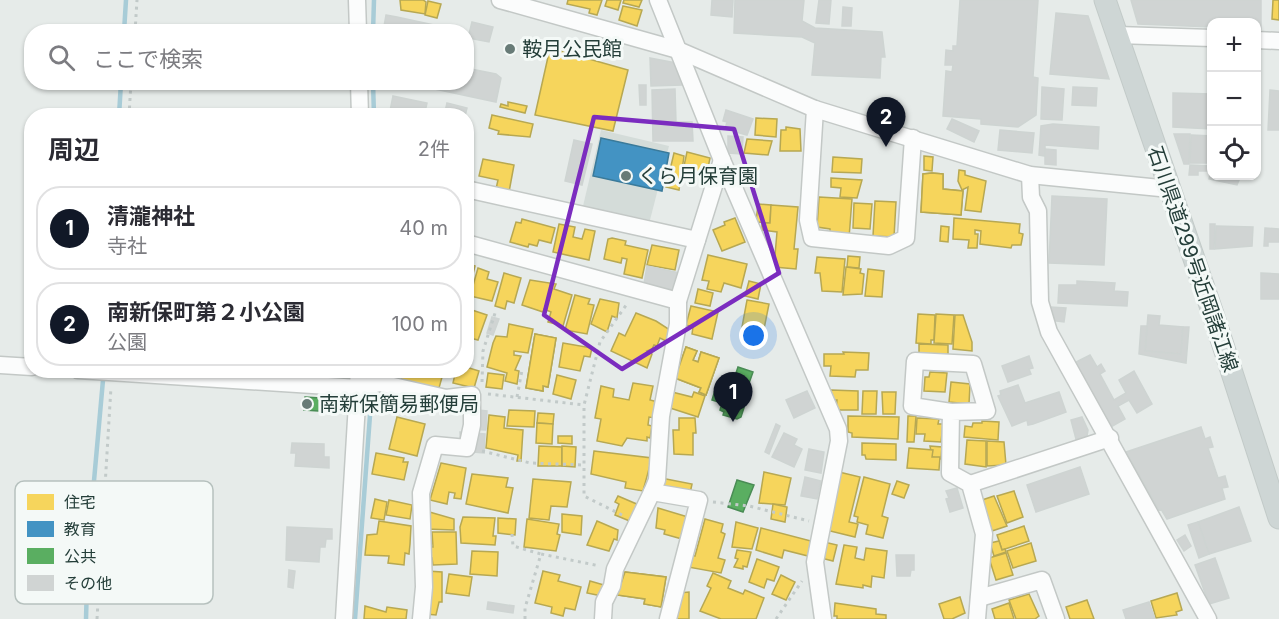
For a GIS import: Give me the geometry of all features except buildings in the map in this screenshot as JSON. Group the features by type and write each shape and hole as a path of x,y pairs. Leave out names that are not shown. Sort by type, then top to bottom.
{"main road":[{"name":"石川県道299号近岡諸江線","path":"1105,0 1279,519"}],"street":[{"path":"357,0 358,24"},
{"path":"500,0 678,50 815,109 1030,175 1170,189"},
{"path":"658,0 722,160 838,429 839,441 815,562 823,619"},
{"path":"1117,35 1207,38"},
{"path":"1261,40 1279,41"},
{"path":"359,90 360,108"},
{"path":"815,109 808,220 812,238 889,246 906,238 913,138"},
{"path":"603,619 604,602 612,586 615,568 657,480 667,375 678,324 678,301 722,160"},
{"path":"1030,175 1031,197 1038,211 1040,302 1049,332 1110,438 1208,619"},
{"path":"474,191 697,240"},
{"path":"474,245 678,301"},
{"path":"915,361 973,364 987,411 951,412 912,405 915,361"},
{"path":"0,365 24,367"},
{"path":"194,378 358,388 380,378"},
{"path":"344,619 359,378"},
{"path":"385,378 446,398 472,395 472,425 467,448 435,445 422,493 424,587 421,619"},
{"path":"951,412 950,473 970,484 984,534 977,619"},
{"path":"970,484 1110,438"},
{"path":"652,492 699,500 669,619"},
{"path":"979,598 1042,580 1056,619"}],"path":[{"path":"136,24 137,0"},
{"path":"129,108 131,90"},
{"path":"636,290 600,342 584,405 584,496 637,523"},
{"path":"496,309 483,351 482,393 584,405"},
{"path":"517,397 522,370"},
{"path":"105,481 112,378"},
{"path":"467,448 530,463 584,465"},
{"path":"699,500 749,506 822,525"},
{"path":"512,534 513,546 541,554 615,568"},
{"path":"525,619 525,608 541,554"},
{"path":"776,619 815,562"},
{"path":"97,619 98,604"}],"highlighted area":[{"path":"594,117 734,129 779,273 622,369 544,315"}],"shaded area":[{"name":"くら月保育園","path":"601,130 669,146 650,220 583,206"}],"waterway":[{"path":"124,24 126,0"},
{"path":"373,24 374,0"},
{"path":"119,108 121,90"},
{"path":"373,90 374,108"},
{"path":"94,481 103,380"},
{"path":"355,619 372,388"},
{"path":"86,604 86,619"}],"place":[{"name":"鞍月公民館","path":"510,49"},
{"name":"南新保町第２小公園","path":"886,147"},
{"name":"くら月保育園","path":"626,176"},
{"name":"南新保簡易郵便局","path":"307,404"},
{"name":"清瀧神社","path":"733,422"}]}
